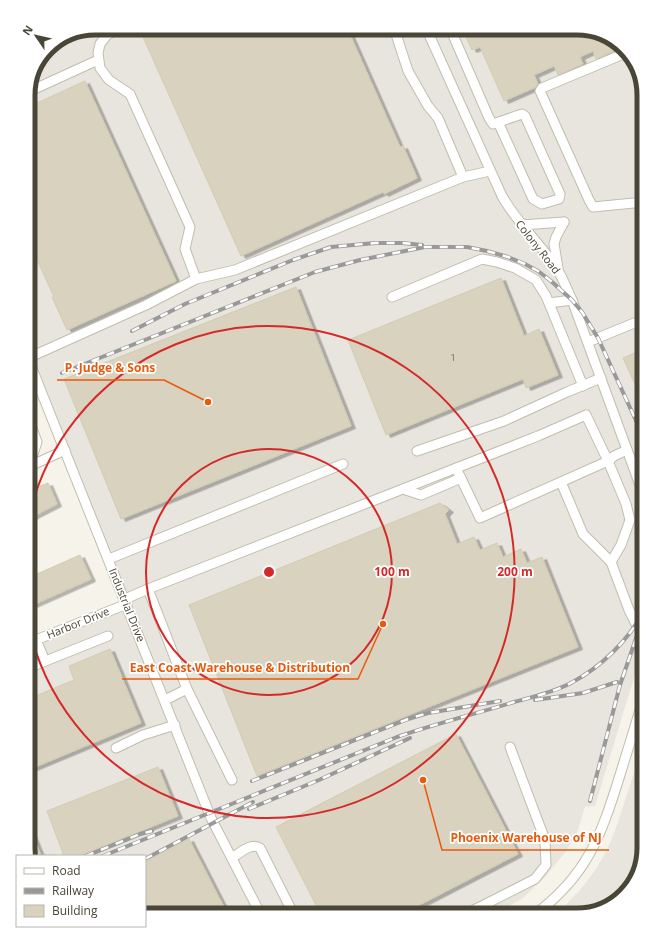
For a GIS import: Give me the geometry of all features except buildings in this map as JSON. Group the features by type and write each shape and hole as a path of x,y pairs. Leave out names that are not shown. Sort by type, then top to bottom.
{"street":[{"path":"107,35 100,44 98,53 100,68 109,80 130,94 190,227 184,249 196,279"},
{"path":"396,35 408,71 428,106 438,118 463,177"},
{"name":"Colony Road","path":"429,35 510,212 539,245 558,270 572,300 637,476"},
{"path":"453,35 493,124 498,122 522,114 526,116 560,194 559,199 542,204 533,199 498,122"},
{"path":"621,55 542,88 540,91 593,207 637,203"},
{"path":"35,89 98,60"},
{"path":"35,353 146,305 196,279 235,270 463,177 490,171"},
{"path":"521,224 564,222 554,244 558,270"},
{"path":"392,298 482,259 515,268 536,280 549,303 582,386"},
{"path":"549,303 572,300"},
{"path":"588,342 637,322"},
{"name":"Industrial Drive","path":"35,375 211,818 257,908"},
{"path":"417,451 504,421 601,378"},
{"name":"Harbor Drive","path":"35,640 126,601 148,589 538,436 586,415 608,461"},
{"path":"35,437 37,442 35,448"},
{"path":"35,464 65,450"},
{"path":"456,468 480,518 608,461 614,456 628,450"},
{"path":"608,461 626,504 630,520 621,545 611,562"},
{"path":"109,559 343,464"},
{"path":"403,489 421,495 461,478"},
{"path":"561,482 584,534 611,562 629,610 637,625"},
{"path":"148,589 188,689 232,780"},
{"path":"35,665 108,636"},
{"path":"35,646 45,661"},
{"path":"165,700 188,689"},
{"path":"543,908 574,877 588,857 599,836 637,719"},
{"path":"116,748 143,735 175,725"},
{"path":"478,908 535,879 546,865 545,840 510,748"},
{"path":"232,858 252,846 257,845 260,848 290,908"}],"shaded area":[{"path":"95,35 581,35 600,40 613,47 629,65 635,80 637,95 637,668 595,806 585,807 577,833 567,850 545,877 523,898 505,908 146,908 146,855 36,855 35,637 125,600 35,381 35,91 40,72 45,62 50,56 56,56 56,50 62,45 72,40 83,36"},
{"path":"637,764 637,848 635,863 629,878 613,896 607,900 592,906 563,908 581,889 596,869 608,848"}],"railway":[{"path":"132,331 185,304 293,260 331,247 375,243 422,245"},
{"path":"62,373 315,272 360,260 425,247 467,247 508,257 525,264 538,271 572,300 582,312 598,338 637,423"},
{"path":"105,855 397,737 558,689 582,677 603,661 622,643 637,623"},
{"path":"590,801 620,685 637,636"},
{"path":"535,700 583,693 617,682"},
{"path":"252,781 408,719 428,713 500,701"},
{"path":"249,809 319,780 410,738"},
{"path":"146,858 253,802"},
{"path":"88,855 140,834 152,831"}],"place":[{"name":"P. Judge & Sons","path":"208,402"},
{"name":"East Coast Warehouse & Distribution","path":"383,624"},
{"name":"Phoenix Warehouse of NJ","path":"423,780"}]}
